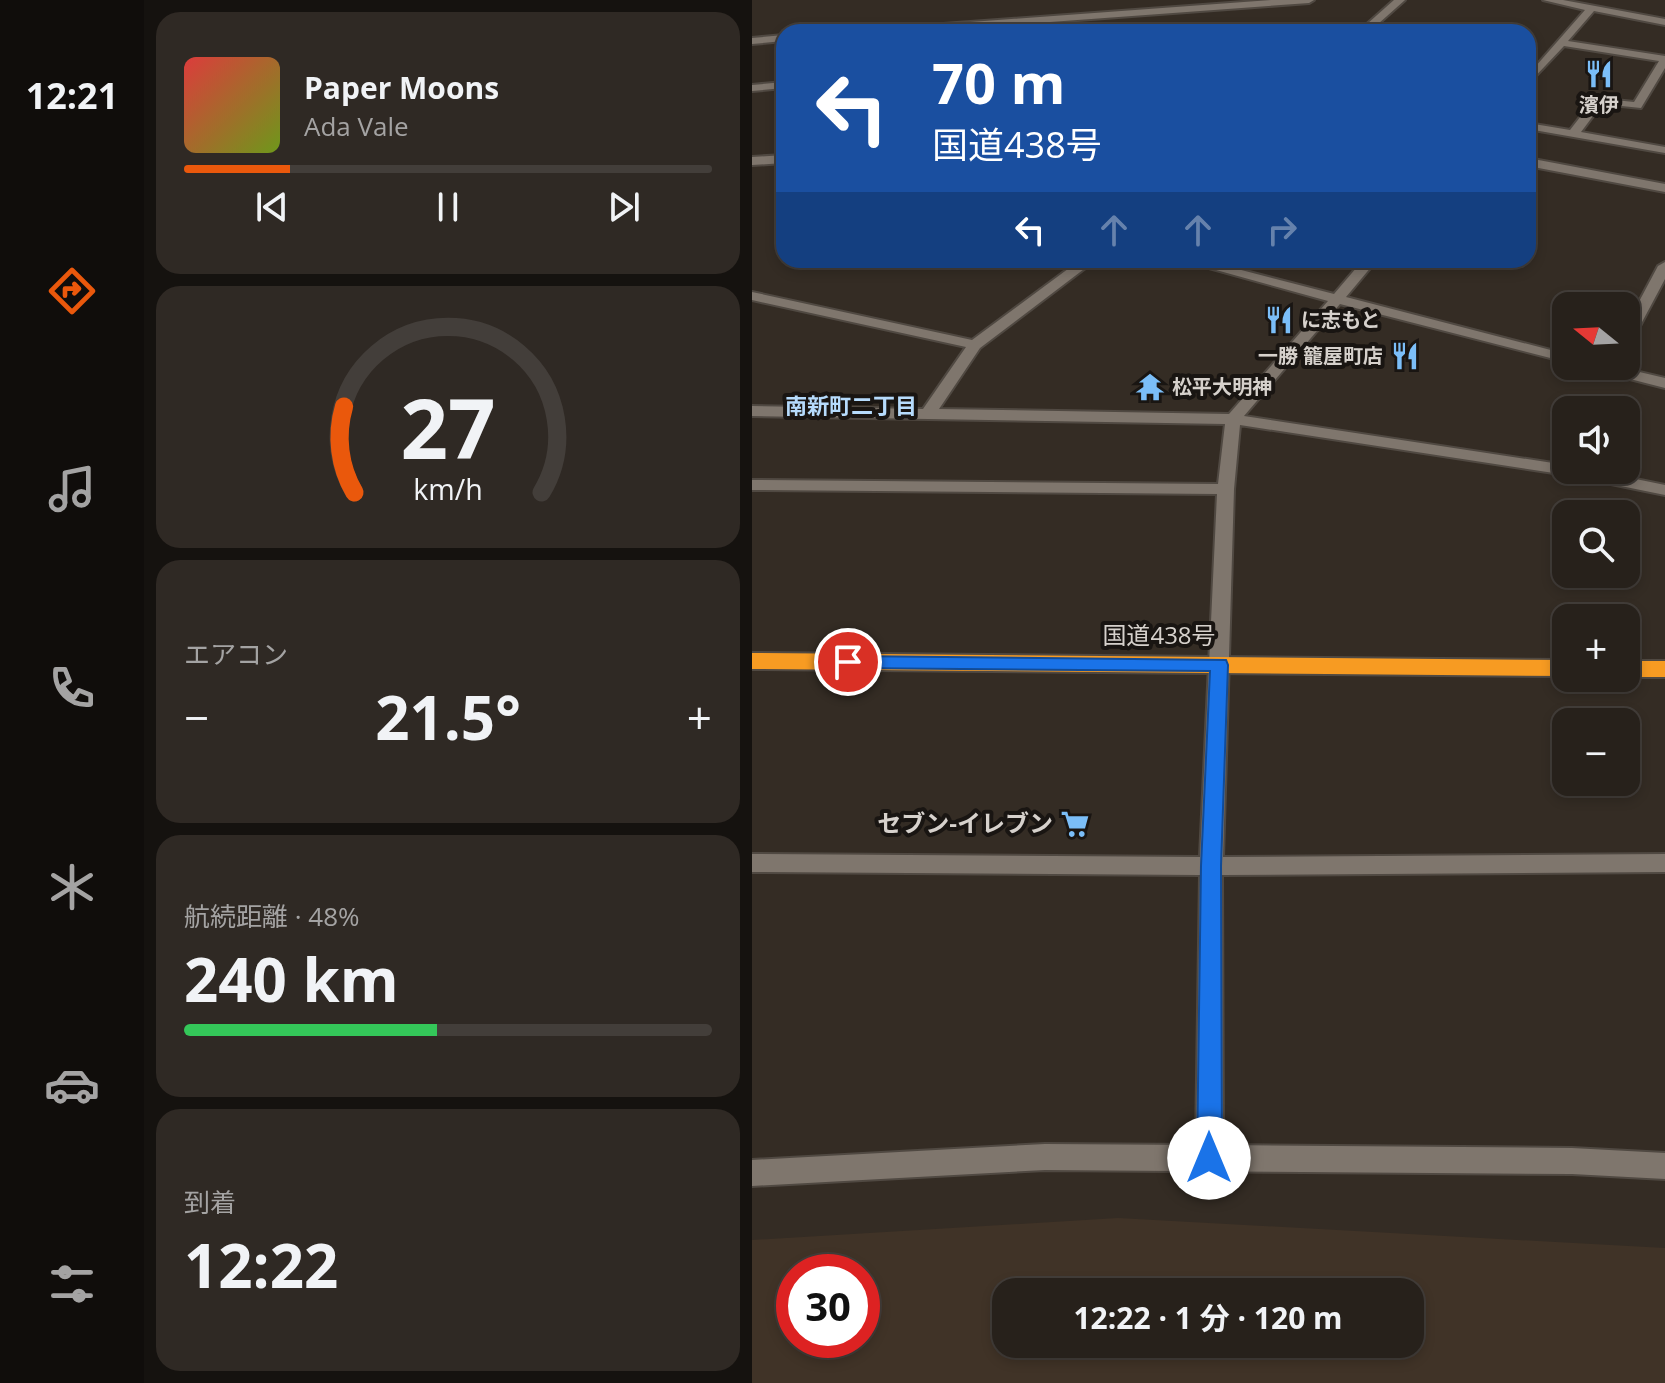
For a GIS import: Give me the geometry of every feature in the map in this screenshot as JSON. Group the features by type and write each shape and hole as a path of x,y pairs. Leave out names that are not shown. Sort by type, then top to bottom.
{"highway":[{"name":"国道438号","path":"752,661 1552,668"},
{"path":"1640,669 1665,669"}],"street":[{"path":"1101,0 1110,20"},
{"path":"1032,24 1110,20 1309,0"},
{"path":"1372,24 1400,0"},
{"path":"1548,0 1665,22"},
{"path":"1536,72 1592,8"},
{"path":"752,41 776,39"},
{"path":"1561,43 1665,59 1637,106 1599,100 1573,134"},
{"path":"752,88 776,86"},
{"path":"1536,127 1665,150"},
{"path":"752,161 776,160"},
{"path":"1536,164 1665,188"},
{"path":"1640,313 1665,266"},
{"path":"929,412 975,345 1078,268"},
{"path":"1218,268 1552,354"},
{"path":"1209,1158 1211,866 1226,489 1233,419 1363,268"},
{"path":"752,296 975,345"},
{"path":"1640,376 1665,383"},
{"path":"752,411 1233,419 1552,468"},
{"path":"1636,484 1665,490"},
{"path":"752,485 1226,489"},
{"path":"752,863 1211,866 1665,863"},
{"path":"752,1173 1045,1157 1572,1161 1665,1166"}],"shaded area":[{"path":"1118,1218 1665,1248 1665,1383 752,1383 752,1240"}],"place":[{"name":"濱伊","path":"1599,74"},
{"name":"に志もと","path":"1279,320"},
{"name":"一勝 籠屋町店","path":"1405,356"},
{"name":"松平大明神","path":"1150,387"},
{"name":"セブン-イレブン","path":"1075,824"}],"district":[{"name":"南新町二丁目","path":"851,406"}],"route":[{"path":"848,662 1219,665 1211,866 1209,1158"}]}
